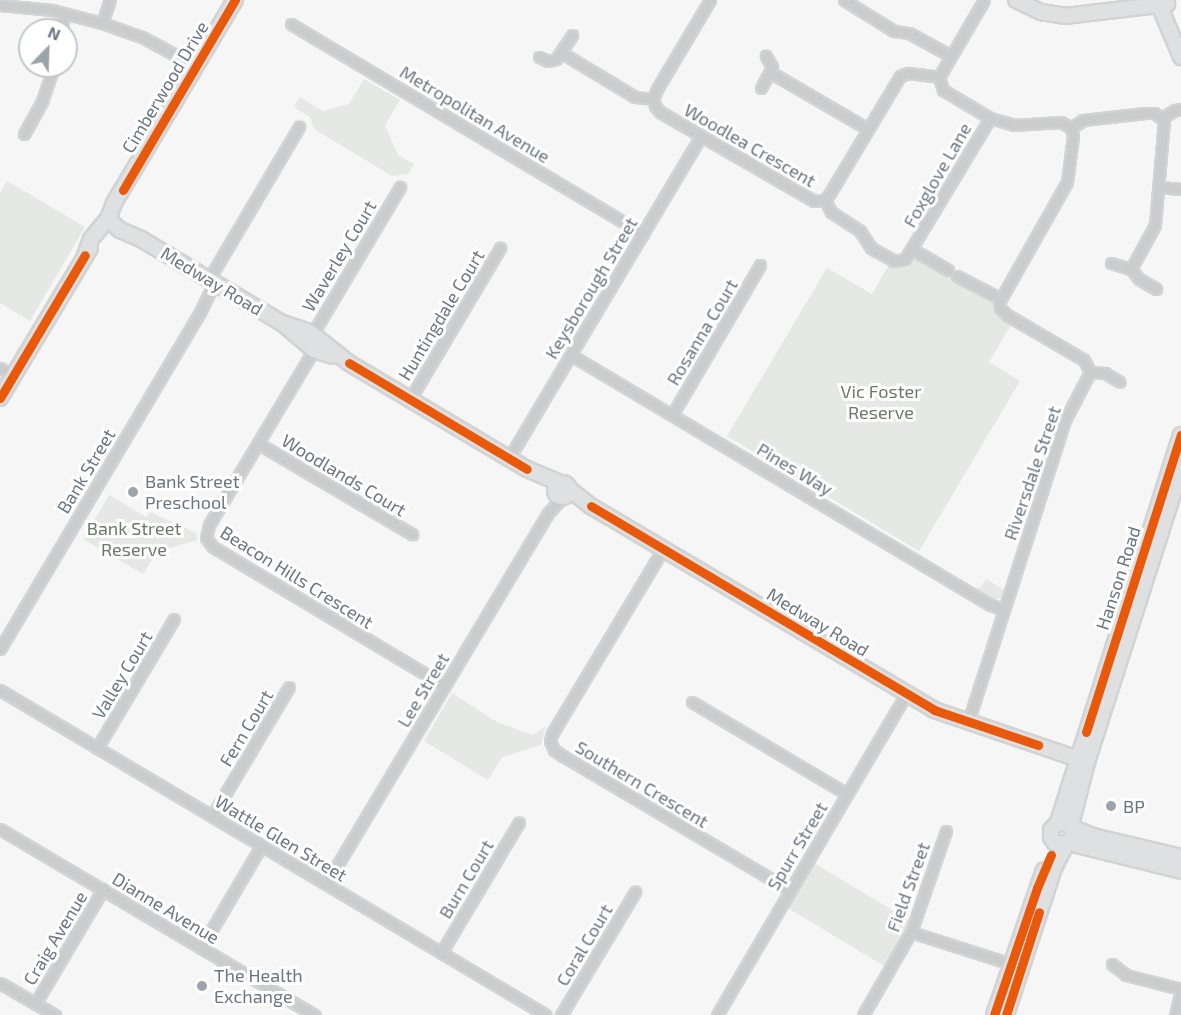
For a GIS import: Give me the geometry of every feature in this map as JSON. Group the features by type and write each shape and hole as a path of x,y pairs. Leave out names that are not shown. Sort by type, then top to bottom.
{"street":[{"path":"102,23 110,0"},
{"name":"Cimberwood Drive","path":"0,398 85,255 95,233 111,221 114,202 235,0"},
{"path":"562,53 634,97 654,99 710,0"},
{"path":"844,0 894,31 915,35 951,56"},
{"path":"984,0 939,76 943,90 990,118 1014,125 1061,122 1071,128 1073,136 1067,182 999,298 1000,309 1084,360 1090,372 1105,373 1119,381"},
{"path":"1016,0 1041,12 1059,16 1158,5"},
{"path":"4,3 65,13 102,23 142,37 196,66"},
{"path":"1107,12 1158,5"},
{"path":"1158,5 1181,38"},
{"path":"1158,5 1181,57"},
{"path":"64,18 65,13"},
{"name":"Metropolitan Avenue","path":"291,24 643,234"},
{"path":"539,57 552,61 562,53 572,35"},
{"path":"761,88 772,64 766,56"},
{"path":"770,72 868,129"},
{"name":"Woodlea Crescent","path":"654,99 660,112 814,201 825,200 900,76 908,73 939,76"},
{"path":"24,134 42,101 50,78"},
{"path":"1162,118 1181,109"},
{"path":"1071,128 1088,119 1149,113 1162,118"},
{"name":"Foxglove Lane","path":"825,200 831,212 860,231 868,245 891,260 905,259 990,118"},
{"path":"1131,269 1155,225 1165,128 1162,118"},
{"name":"Bank Street","path":"0,649 201,310 299,127"},
{"name":"Keysborough Street","path":"509,458 701,136"},
{"name":"Waverley Court","path":"313,342 400,187"},
{"path":"1159,187 1181,189"},
{"name":"Medway Road","path":"111,221 509,458 561,492 663,549 934,710 1082,760"},
{"name":"Huntingdale Court","path":"410,399 500,248"},
{"name":"Foxglove Lane","path":"912,249 948,270"},
{"path":"1111,262 1131,269 1139,279 1156,289"},
{"name":"Rosanna Court","path":"672,415 760,265"},
{"path":"957,276 999,298"},
{"name":"Beacon Hills Crescent","path":"313,342 259,444 209,525 206,535 207,542 445,686"},
{"name":"Pines Way","path":"571,355 989,604 1004,610"},
{"path":"0,368 14,375"},
{"name":"Riversdale Street","path":"968,722 1065,420 1090,372"},
{"name":"Hanson Road","path":"1067,825 1082,760 1181,435"},
{"name":"Woodlands Court","path":"259,444 412,534"},
{"name":"Hanson Road","path":"1082,760 1181,470"},
{"name":"Lee Street","path":"326,885 561,492"},
{"name":"Southern Crescent","path":"663,549 552,734 550,741 554,750 563,756 790,890"},
{"name":"Valley Court","path":"97,748 174,618"},
{"name":"Fern Court","path":"212,816 289,687"},
{"name":"Wattle Glen Street","path":"0,690 546,1015"},
{"name":"Spurr Street","path":"717,1015 906,694"},
{"path":"692,702 847,794"},
{"name":"Burn Court","path":"441,953 519,822"},
{"path":"1062,842 1073,838 1067,825"},
{"path":"1114,847 1067,825 1051,830 1062,842 1114,847 1180,862"},
{"name":"Dianne Avenue","path":"0,829 315,1015"},
{"name":"Field Street","path":"863,1015 911,933 946,831"},
{"path":"995,1015 1016,966 1062,842"},
{"path":"201,948 261,846"},
{"name":"Craig Avenue","path":"35,1004 103,889"},
{"name":"Coral Court","path":"561,1015 634,892"},
{"path":"911,933 1016,966"},
{"path":"1112,964 1126,975 1181,990 1175,1015"},
{"path":"1006,1015 1016,966"},
{"path":"0,983 55,1015"}],"green space":[{"path":"364,79 400,100 385,125 398,155 414,164 408,174 392,176 314,129 310,117 294,107 300,97 322,111 349,104"},
{"path":"7,181 85,227 30,321 0,303 0,193"},
{"name":"Vic Foster Reserve","path":"918,258 994,302 997,312 1012,323 989,362 1020,381 919,551 727,436 827,268 872,294 890,263 903,264"},
{"name":"Bank Street Reserve","path":"109,495 146,517 150,512 196,533 197,540 157,552 143,574 83,539"},
{"path":"986,579 1006,591 1002,597 994,600 975,590 977,587 980,588"},
{"path":"452,693 497,722 532,735 546,726 541,745 502,757 488,780 424,741"},
{"path":"812,862 911,922 885,966 785,907"}],"cycle path":[{"path":"123,190 235,0"},
{"path":"0,398 85,255"},
{"path":"349,363 527,469"},
{"path":"1086,732 1181,435"},
{"path":"591,506 934,710 1038,745"},
{"path":"994,1015 1037,888 1051,855"},
{"path":"1006,1015 1039,912"}],"place":[{"name":"Bank Street Preschool","path":"133,492"},
{"name":"BP","path":"1111,806"},
{"name":"The Health Exchange","path":"202,986"}]}
